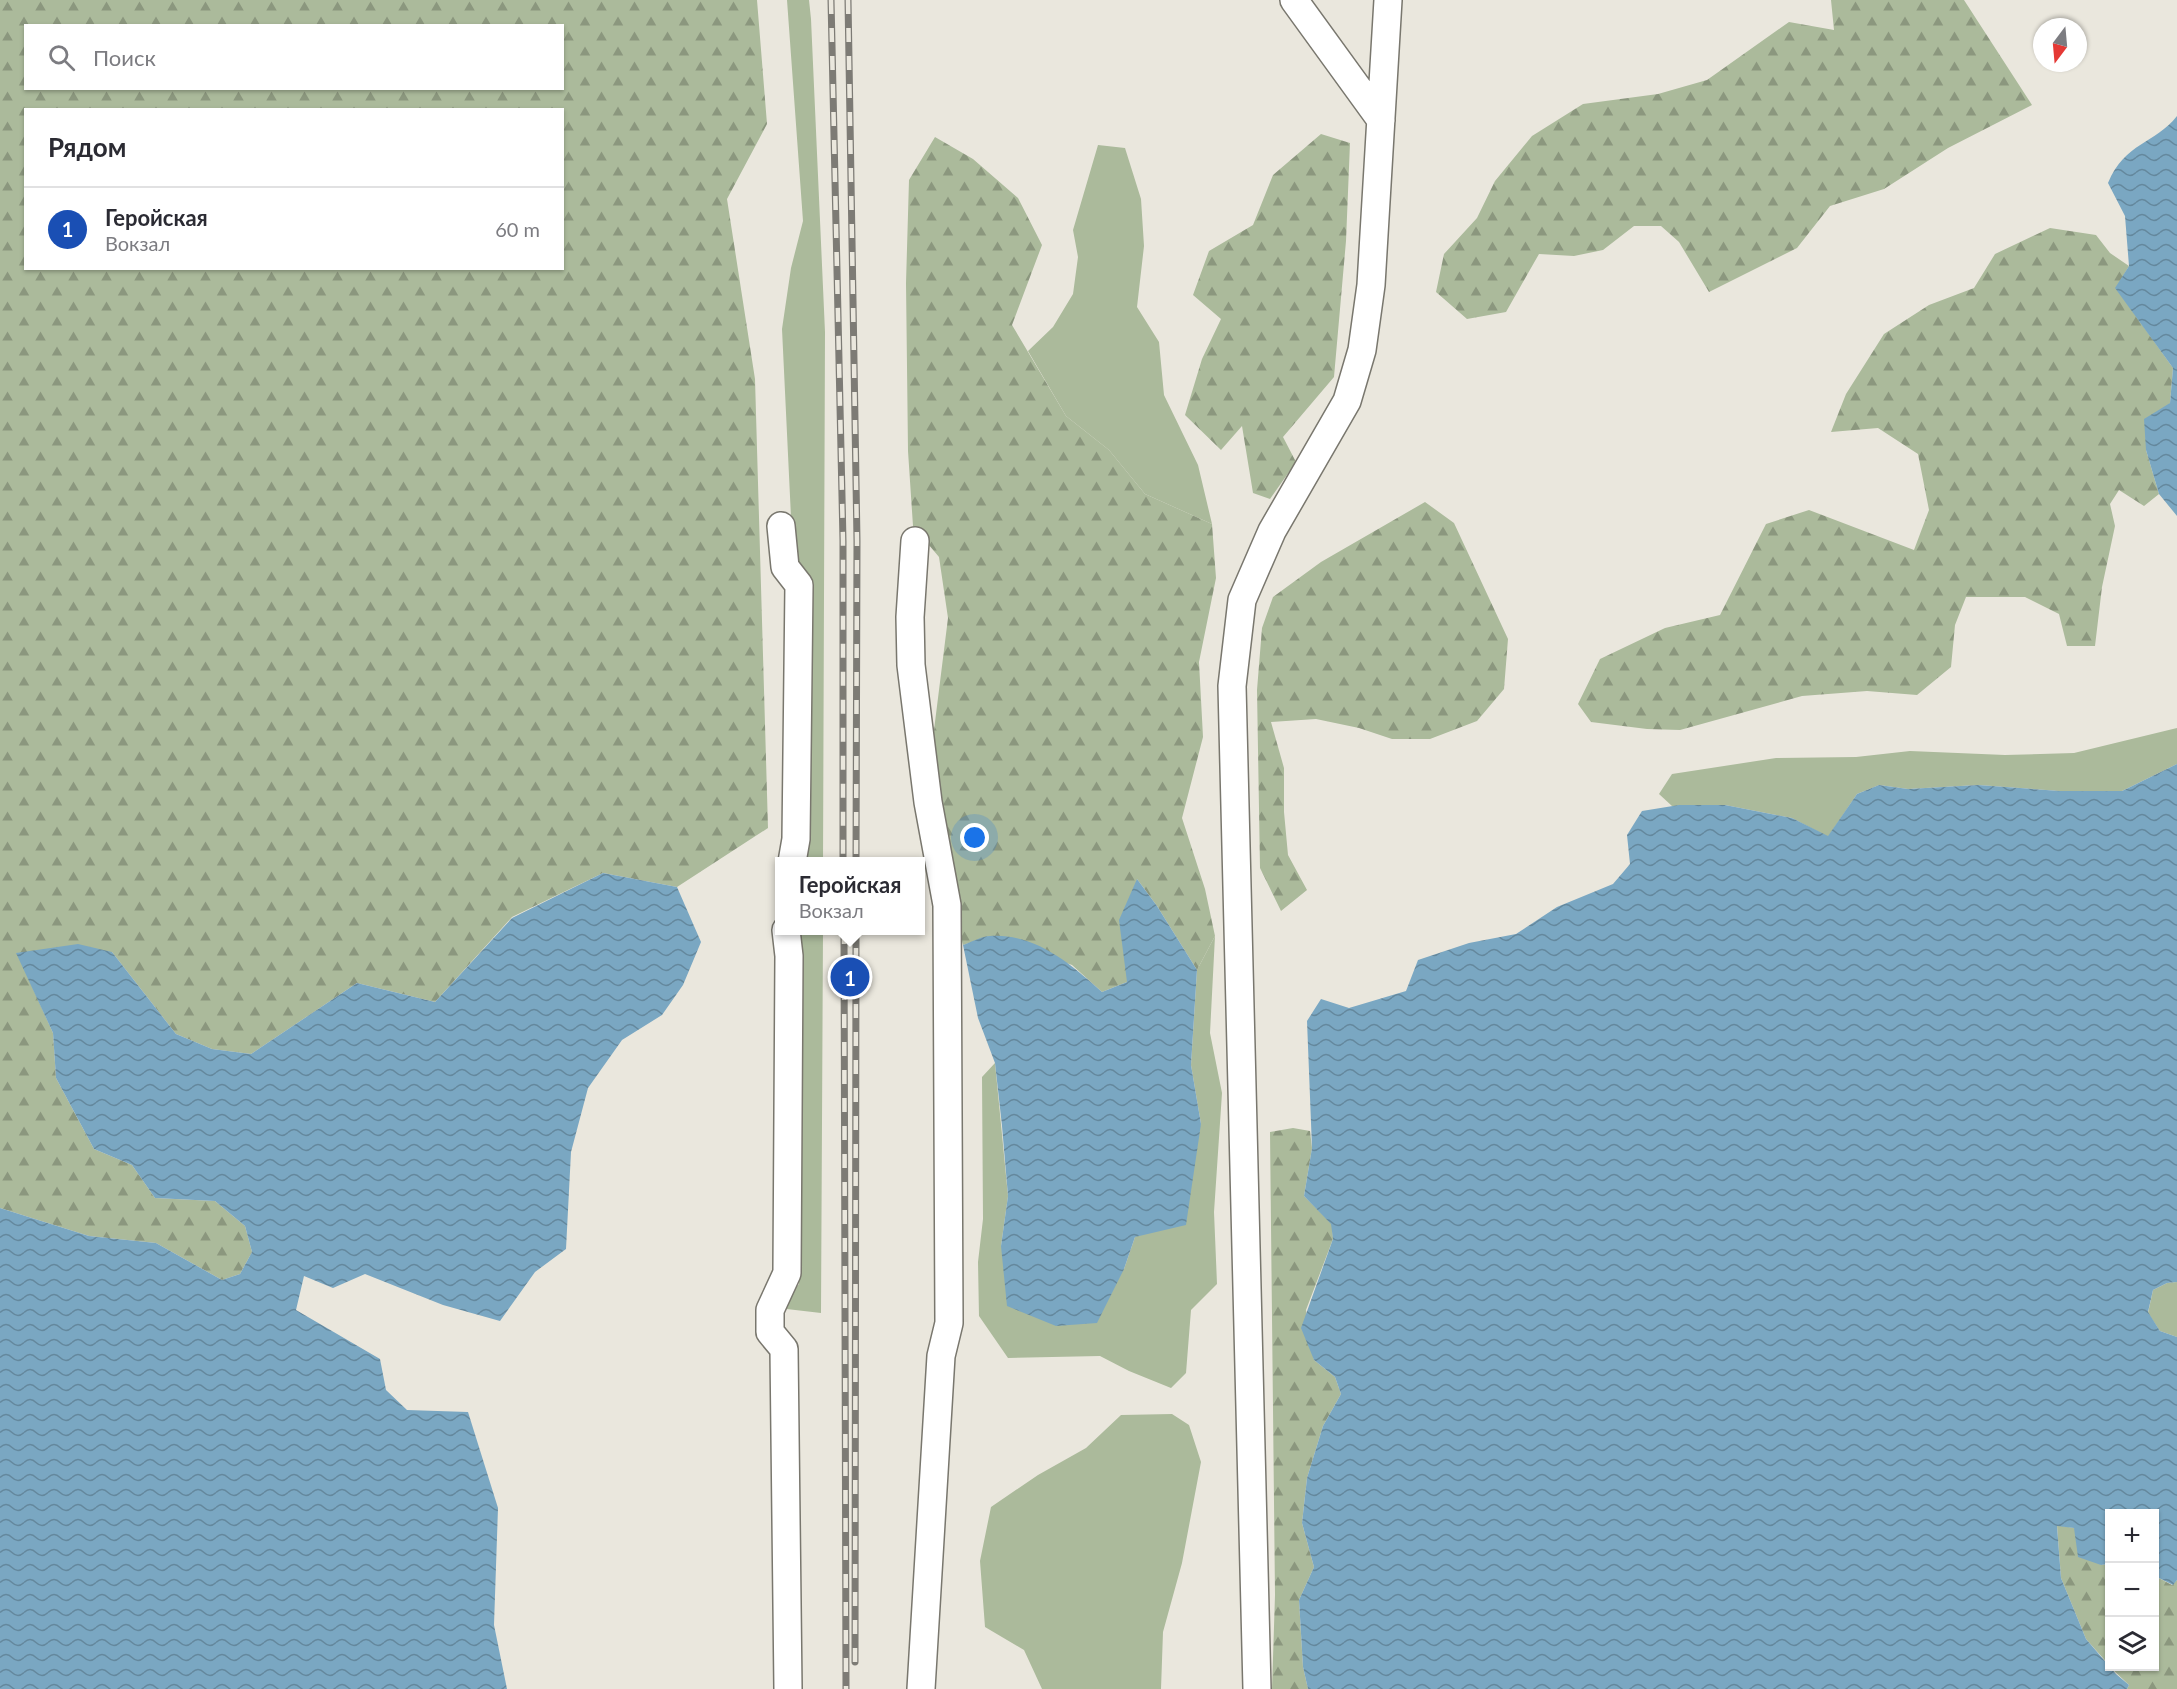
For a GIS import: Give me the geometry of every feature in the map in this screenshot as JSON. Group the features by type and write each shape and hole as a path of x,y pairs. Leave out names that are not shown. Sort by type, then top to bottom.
{"street":[{"path":"1294,0 1381,120"},
{"path":"1257,1689 1232,686 1242,600 1272,531 1347,401 1362,350 1371,285 1388,0"},
{"path":"781,526 785,567 799,585 796,839 793,857"},
{"path":"915,541 910,616 911,665 928,802 947,905 949,1089 949,1323 941,1356 921,1689"},
{"path":"787,935 789,956 787,1273 770,1310 770,1332 784,1349 788,1689"}],"green space":[{"path":"0,0 757,0 767,124 727,199 755,379 768,828 677,887 603,873 512,917 435,1002 357,983 251,1054 212,1049 176,1034 112,952 17,953 53,1033 56,1078 94,1149 132,1165 155,1198 215,1201 245,1226 252,1252 240,1274 222,1280 156,1243 89,1236 0,1208"},
{"path":"787,0 809,0 825,332 823,857 801,857 811,577 793,559 782,329 791,268 803,221"},
{"path":"1831,0 1964,0 2032,105 1948,148 1884,189 1830,206 1797,248 1709,292 1679,242 1661,226 1634,226 1603,250 1574,256 1539,254 1506,312 1467,319 1436,292 1444,254 1477,218 1495,181 1532,136 1583,104 1658,94 1707,80 1789,22 1834,30"},
{"path":"1321,134 1350,143 1346,241 1334,377 1283,437 1296,462 1270,499 1253,493 1242,426 1221,450 1185,415 1202,359 1221,319 1193,295 1209,251 1253,225 1273,175"},
{"path":"935,137 973,159 1018,198 1042,245 1012,325 1066,416 1109,450 1145,494 1212,524 1216,578 1199,662 1203,737 1182,818 1205,889 1215,936 1197,970 1157,906 1137,879 1127,982 1102,992 1072,965 990,936 963,945 939,861 928,778 948,618 939,557 913,526 908,451 906,283 909,180"},
{"path":"1098,145 1125,148 1141,199 1144,246 1137,307 1159,342 1164,395 1198,465 1212,524 1145,494 1109,450 1066,416 1028,351 1053,327 1073,294 1078,257 1073,230"},
{"path":"2050,228 2096,235 2110,253 2129,266 2116,288 2173,368 2170,403 2146,450 2159,494 2144,506 2119,490 2110,504 2115,526 2102,587 2095,646 2067,646 2059,614 2025,597 1966,597 1955,625 1951,667 1917,695 1867,691 1802,696 1680,730 1647,729 1591,722 1578,704 1600,659 1665,628 1720,615 1766,524 1809,510 1914,550 1929,510 1918,454 1878,428 1831,432 1846,394 1884,334 1929,305 1974,288 1995,254"},
{"path":"1425,502 1454,523 1508,639 1504,689 1477,721 1430,739 1392,739 1359,728 1316,719 1271,722 1284,768 1284,812 1288,855 1307,890 1281,911 1260,868 1257,690 1262,628 1273,597 1321,562"},
{"path":"2177,728 2177,764 2122,791 2060,791 1978,785 1908,789 1879,785 1857,794 1828,837 1792,818 1725,805 1672,806 1659,794 1672,774 1776,758 1856,757 1910,751 2005,755 2074,753"},
{"path":"801,935 823,935 821,1313 778,1308 799,1284 794,1095"},
{"path":"1215,936 1210,1033 1222,1093 1214,1212 1217,1284 1191,1310 1186,1373 1171,1388 1100,1356 1008,1358 979,1316 978,1262 983,1219 982,1077 995,1063 1008,1196 1001,1246 1124,1269 1135,1237 1201,1124 1191,1065 1197,970"},
{"path":"1293,1128 1310,1131 1312,1148 1304,1196 1332,1224 1333,1239 1306,1310 1314,1360 1335,1377 1341,1394 1323,1426 1307,1478 1302,1523 1314,1567 1299,1600 1303,1667 1308,1689 1272,1689 1275,1595 1270,1132"},
{"path":"2177,1282 2177,1337 2160,1331 2148,1313 2153,1290 2167,1283"},
{"path":"1172,1414 1189,1425 1201,1462 1182,1563 1163,1632 1161,1689 1042,1689 1024,1650 985,1627 980,1561 991,1507 1038,1475 1086,1448 1121,1415"},
{"path":"2057,1525 2074,1528 2101,1565 2105,1564 2105,1660 2086,1639 2061,1578"},
{"path":"2159,1578 2172,1585 2177,1580 2177,1689 2127,1689 2129,1685 2114,1671 2159,1671"}],"water":[{"path":"2177,116 2177,516 2159,494 2146,450 2144,419 2170,403 2173,368 2115,288 2129,266 2125,216 2108,183 2123,159 2159,133"},
{"path":"2177,764 2177,1282 2167,1283 2153,1290 2148,1312 2160,1331 2177,1337 2177,1580 2173,1585 2159,1578 2159,1509 2105,1509 2105,1564 2078,1557 2074,1528 2057,1526 2061,1578 2086,1639 2105,1661 2105,1671 2113,1671 2129,1685 2127,1689 1308,1689 1303,1667 1299,1600 1314,1567 1302,1523 1307,1478 1323,1426 1341,1394 1335,1377 1314,1360 1301,1328 1333,1239 1331,1224 1304,1196 1312,1148 1307,1021 1321,999 1349,1008 1406,991 1418,960 1469,943 1516,934 1557,907 1613,884 1630,864 1627,835 1642,811 1679,805 1725,805 1792,818 1828,836 1857,794 1879,785 1908,789 1978,785 2060,791 2122,791"},
{"path":"603,873 677,887 701,942 683,985 662,1015 622,1040 588,1088 571,1152 566,1249 535,1272 500,1321 443,1305 365,1274 333,1288 304,1276 296,1310 380,1359 386,1390 407,1410 468,1412 498,1508 494,1625 507,1689 0,1689 0,1208 89,1236 156,1243 222,1280 240,1274 252,1252 245,1226 215,1201 155,1198 132,1165 94,1149 56,1078 53,1033 16,953 78,944 112,952 176,1034 212,1049 251,1054 357,983 435,1002 512,918"},
{"path":"1137,879 1157,906 1197,970 1191,1065 1201,1124 1186,1225 1135,1237 1124,1269 1097,1323 1056,1326 1007,1306 1001,1246 1008,1196 995,1063 978,1018 963,945 987,936 1006,936 1037,945 1065,961 1102,992 1127,982 1119,920"}],"railway":[{"path":"831,0 843,541 843,857"},
{"path":"848,0 857,541 856,857"},
{"path":"844,935 846,1689"},
{"path":"855,1662 856,935"}],"place":[{"name":"Геройская","path":"850,977"}]}
